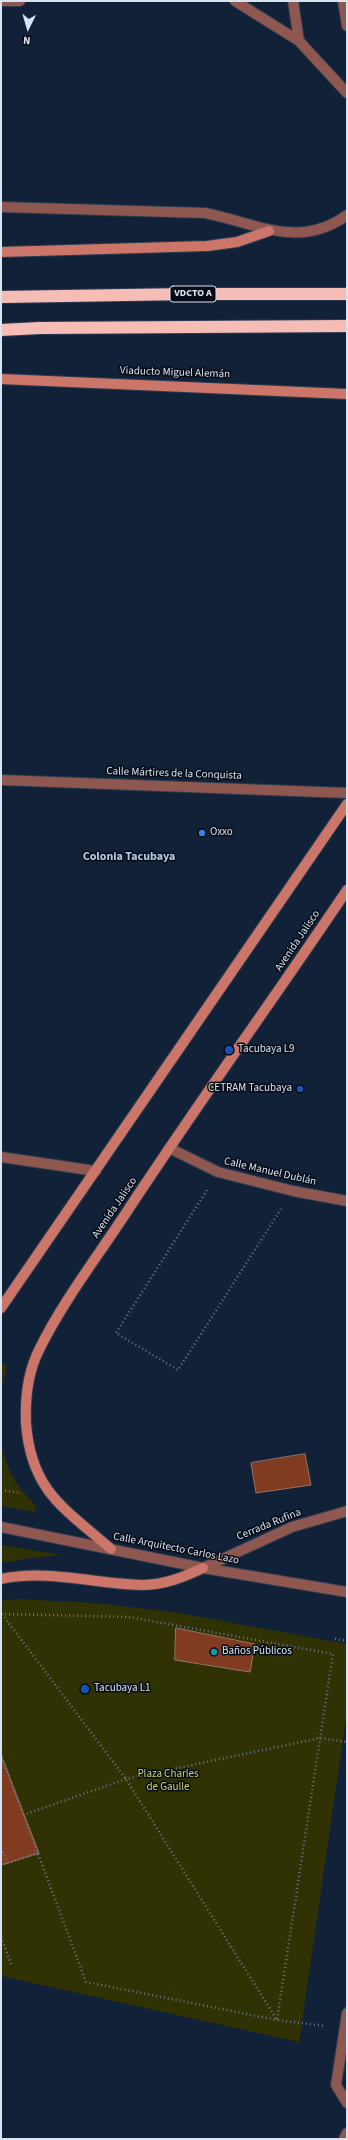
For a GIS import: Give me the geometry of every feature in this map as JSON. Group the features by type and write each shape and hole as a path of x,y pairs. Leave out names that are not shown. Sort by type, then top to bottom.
{"highway":[{"name":"VDCTO A","path":"1,297 188,294 347,294"},
{"path":"1,330 40,328 347,326"}],"main road":[{"path":"1,252 207,246 237,242 269,231"},
{"name":"Viaducto Miguel Alemán","path":"1,379 347,394"},
{"path":"1,1308 347,804"},
{"name":"Avenida Jalisco","path":"111,1549 52,1498 43,1484 33,1463 26,1422 28,1386 38,1351 60,1314 169,1148 347,890"},
{"path":"1,1579 44,1575 142,1585 177,1580 204,1568"}],"street":[{"path":"3,1 20,1"},
{"path":"235,1 299,41 347,93"},
{"path":"293,1 299,41"},
{"path":"343,1 347,26"},
{"path":"1,207 205,212 236,219 269,231 309,232 338,221 347,215"},
{"name":"Calle Mártires de la Conquista","path":"1,780 347,793"},
{"name":"Calle Manuel Dublán","path":"169,1148 218,1172 293,1191 347,1201"},
{"path":"1,1157 96,1171"},
{"name":"Cerrada Rufina","path":"204,1568 292,1526 347,1511"},
{"name":"Calle Arquitecto Carlos Lazo","path":"1,1527 204,1568 347,1592"},
{"path":"347,2013 336,2085 347,2103"},
{"path":"344,2139 347,2133"}],"path":[{"path":"218,1172 116,1333 178,1370 293,1191"},
{"path":"1,1490 21,1493"},
{"path":"2,1614 129,1617 333,1654 277,2020"},
{"path":"2,1614 126,1779 277,2020"},
{"path":"335,1639 347,1641"},
{"path":"23,1815 126,1779 320,1738 347,1742"},
{"path":"1,1755 39,1853 86,1982 277,2020 344,2029"},
{"path":"1,1848 8,1864"},
{"path":"1,1865 39,1853"},
{"path":"1,1937 12,1967"}],"green space":[{"path":"3,1363 7,1365 1,1391 1,1364"},
{"path":"1,1444 10,1471 23,1492 36,1506 34,1512 1,1506"},
{"path":"1,1545 62,1555 29,1558 1,1563"},
{"name":"Plaza Charles de Gaulle","path":"16,1599 96,1603 179,1613 347,1644 347,1712 299,2042 1,1976 1,1601"}],"building":[{"path":"305,1454 311,1485 256,1493 251,1463"},
{"name":"Baños Públicos","path":"176,1628 255,1644 250,1672 175,1660"},
{"path":"1,1755 39,1853 1,1865"}],"place":[{"name":"Oxxo","path":"202,833"},
{"name":"Tacubaya L9","path":"229,1050"},
{"name":"CETRAM Tacubaya","path":"300,1089"},
{"name":"Baños Públicos","path":"214,1652"},
{"name":"Tacubaya L1","path":"85,1689"}],"district":[{"name":"Colonia Tacubaya","path":"129,857"}]}
